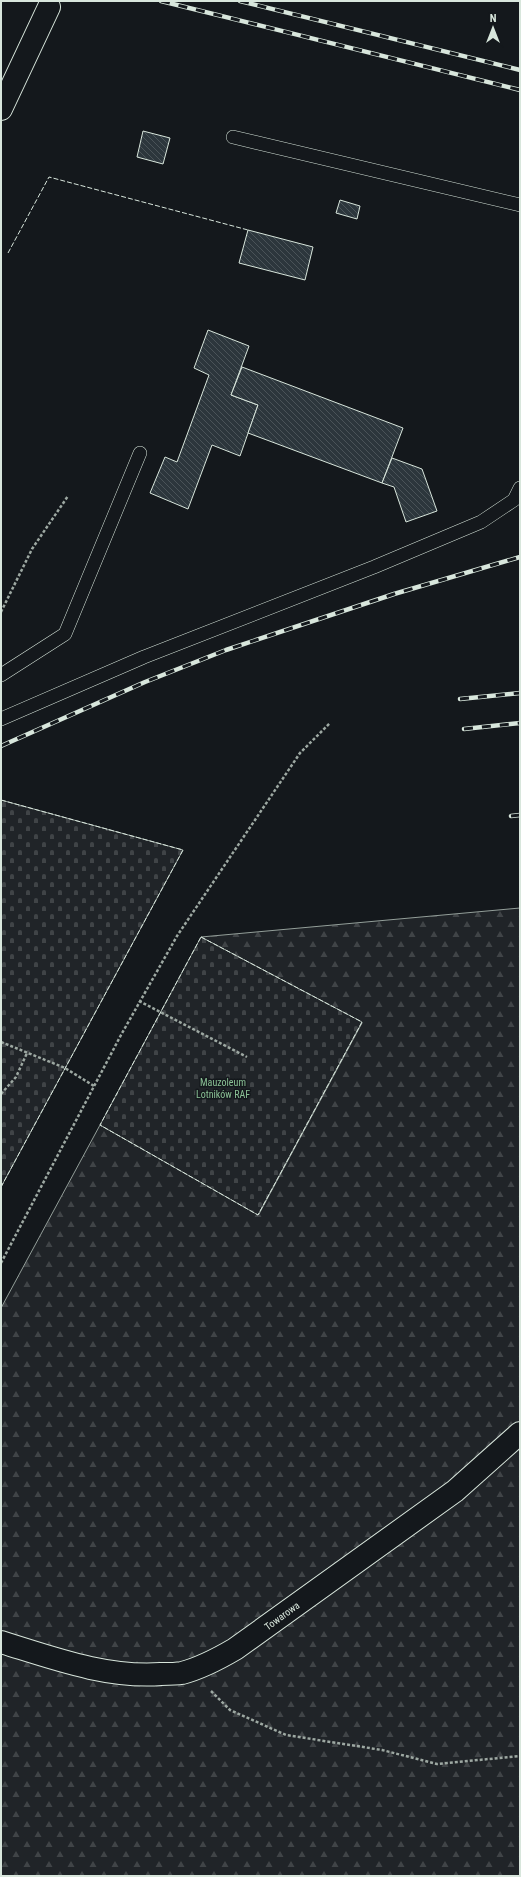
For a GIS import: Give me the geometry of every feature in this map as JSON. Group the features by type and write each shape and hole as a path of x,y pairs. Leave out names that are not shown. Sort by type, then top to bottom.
{"street":[{"path":"1,109 49,6"},
{"name":"Towarowa","path":"1,1642 79,1665 116,1673 150,1675 181,1673 208,1664 235,1650 442,1501 520,1433"}],"lane":[{"path":"233,138 520,205"},
{"path":"1,675 65,634 140,453"},
{"path":"1,719 144,657 374,567 481,522 514,500 520,488"}],"path":[{"path":"1,612 32,549 68,496"},
{"path":"1,1263 139,1001 177,936 300,753 330,723"},
{"path":"139,1001 247,1056"},
{"path":"1,1042 65,1068 94,1086"},
{"path":"1,1094 16,1077 27,1053"},
{"path":"190,1670 230,1710 286,1735 382,1750 437,1764 520,1756"}],"green space":[{"path":"1,800 183,850 1,1187"},
{"path":"520,908 520,1876 1,1876 1,1308 100,1125 259,1214 362,1023 201,937"},
{"name":"Mauzoleum Lotników RAF","path":"201,937 362,1022 258,1215 100,1125"}],"building":[{"path":"143,131 170,138 163,164 137,157"},
{"path":"340,200 360,206 357,219 336,213"},
{"path":"248,230 313,247 305,280 239,263"},
{"path":"208,330 249,346 231,395 258,405 240,456 212,445 188,509 150,493 165,457 177,462 209,375 194,368"},
{"path":"242,367 403,428 382,483 248,433 258,405 231,395"},
{"path":"392,458 422,469 437,511 406,522 394,487 382,483"}],"railway":[{"path":"161,1 520,90"},
{"path":"240,1 520,70"},
{"path":"1,746 145,682 226,650 394,594 520,557"},
{"path":"460,699 520,693"},
{"path":"464,729 520,723"},
{"path":"511,816 520,815"}],"fence":[{"path":"8,253 49,177 248,230"},
{"path":"1,800 183,850 1,1187"},
{"path":"201,937 362,1022 258,1215 100,1125 201,937"}]}
